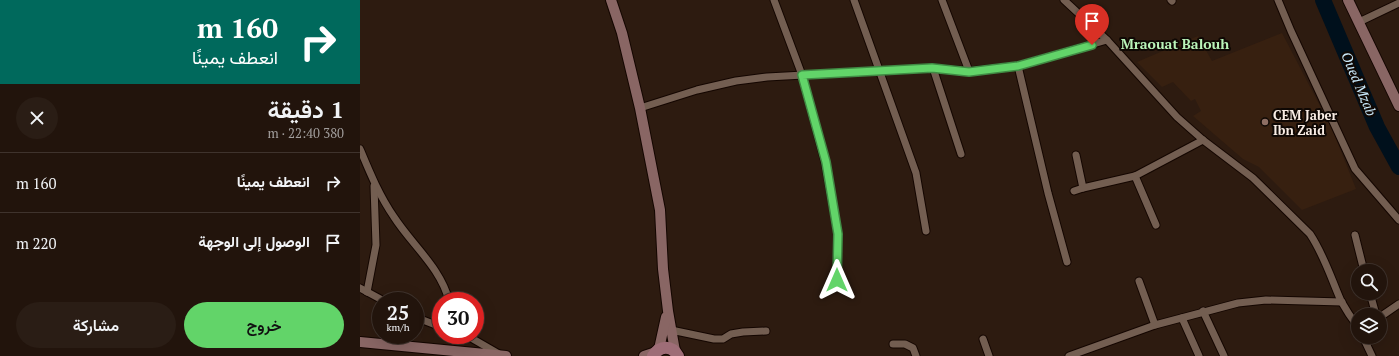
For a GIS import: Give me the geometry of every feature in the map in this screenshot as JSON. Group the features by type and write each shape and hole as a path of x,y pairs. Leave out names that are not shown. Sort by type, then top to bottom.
{"main road":[{"path":"611,0 622,32 640,108 660,210 663,269 671,330 677,354"},
{"path":"1348,0 1399,106"},
{"path":"656,352 668,310"},
{"path":"360,342 504,356"},
{"path":"644,356 668,348 677,354"}],"street":[{"path":"774,0 802,75 826,162 838,234 837,280"},
{"path":"854,0 916,173 926,231"},
{"path":"942,0 969,72"},
{"path":"1064,0 1107,40 1177,117 1203,140 1253,178 1310,234 1317,244 1342,302 1351,316"},
{"path":"1278,0 1355,169 1399,220"},
{"path":"1359,22 1399,3"},
{"path":"640,108 697,90 736,81 766,77 932,68 969,72 1018,66 1107,40"},
{"path":"1018,66 1048,193 1067,262"},
{"path":"932,68 961,154"},
{"path":"1074,191 1135,176 1203,140"},
{"path":"360,149 374,184 394,218 442,280 446,292"},
{"path":"1076,155 1083,188"},
{"path":"1135,176 1156,225"},
{"path":"372,295 363,290 376,244 374,184"},
{"path":"1355,235 1362,264"},
{"path":"1140,281 1155,325"},
{"path":"1069,356 1155,325 1238,303 1266,300 1342,302"},
{"path":"1387,312 1399,304"},
{"path":"1202,312 1217,345 1224,356"},
{"path":"1182,318 1199,356"},
{"path":"671,330 714,339 723,339 731,334 743,332 766,331"},
{"path":"983,340 989,356"},
{"path":"482,344 504,356"},
{"path":"893,344 905,344 913,348 916,356"},
{"path":"1366,344 1372,356"}],"shaded area":[{"name":"CEM Jaber Ibn Zaid","path":"1282,33 1332,129 1356,189 1302,210 1259,167 1243,159 1193,116 1201,111 1195,99 1191,101 1173,82 1162,87 1137,62 1198,36 1212,61"}],"waterway":[{"name":"Oued Mzab","path":"1323,0 1377,127 1399,167"}],"place":[{"name":"CEM Jaber Ibn Zaid","path":"1265,122"}],"district":[{"name":"Mraouat Balouh","path":"1175,44"}],"route":[{"path":"837,280 838,234 826,162 802,75 932,68 969,72 1018,66 1092,45"}]}
